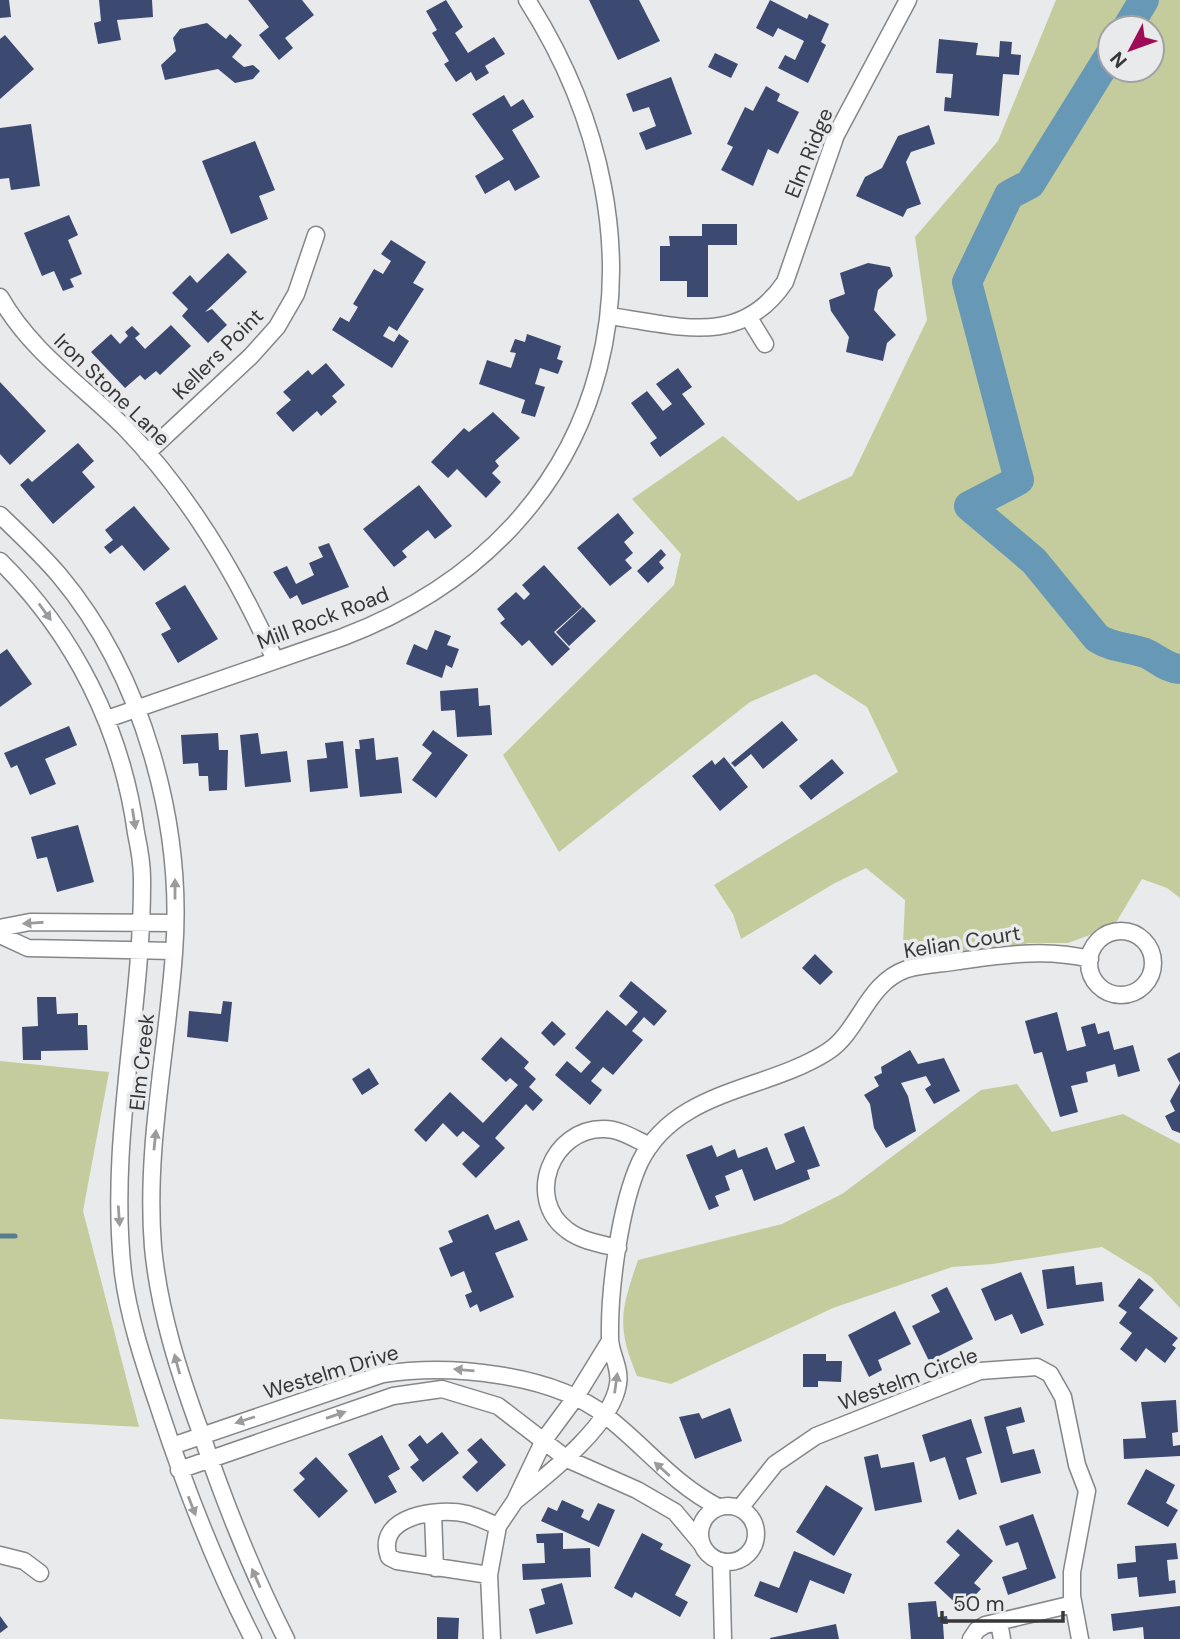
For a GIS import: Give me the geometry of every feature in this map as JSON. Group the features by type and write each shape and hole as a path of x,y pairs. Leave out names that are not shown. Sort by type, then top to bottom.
{"street":[{"name":"Mill Rock Road","path":"107,719 375,625 451,581 506,535 556,470 575,434 602,357 613,274 612,233 605,184 593,135 576,88 554,43 527,0"},
{"name":"Elm Ridge","path":"609,316 708,330 733,326 749,318 776,296 785,282 836,135 908,0"},
{"name":"Kellers Point","path":"147,453 251,356 277,327 296,293 316,235"},
{"name":"Iron Stone Lane","path":"0,298 49,360 124,427 168,477 213,540 249,601 275,660"},
{"path":"749,318 765,344"},
{"name":"Elm Creek","path":"0,515 60,576 117,665 136,711 167,820 175,873 175,923 150,1182 153,1249 163,1311 181,1380 224,1504 286,1639"},
{"name":"Elm Creek","path":"0,561 25,586 86,674 107,719 134,812 142,875 141,922 118,1159 123,1275 134,1329 179,1470 207,1544 253,1639"},
{"path":"0,928 30,922 175,923"},
{"path":"69,922 69,950"},
{"path":"1113,932 1126,932 1147,944 1153,968 1141,989 1130,995 1117,995 1096,983 1090,972 1090,959 1093,947 1102,938 1113,932"},
{"path":"0,935 28,948 174,951"},
{"name":"Kelian Court","path":"515,1501 567,1460 604,1414 618,1384 617,1360 610,1341 610,1289 635,1174 650,1146 687,1111 829,1051 879,987 904,970 1037,951 1090,959"},
{"path":"618,1248 578,1238 564,1229 552,1213 545,1192 546,1171 555,1154 569,1140 585,1131 605,1129 623,1133 650,1146"},
{"path":"492,1639 489,1575 498,1526 515,1501 544,1440 575,1398 610,1341"},
{"name":"Westelm Circle","path":"740,1508 775,1464 816,1436 980,1371 1037,1367 1050,1374 1063,1397 1077,1465 1087,1491 1072,1572 1073,1604 1080,1639"},
{"name":"Westelm Drive","path":"172,1446 383,1374 412,1370 479,1371 575,1398 604,1414 690,1492 718,1507"},
{"name":"Westelm Drive","path":"179,1470 393,1396 442,1389 498,1406 567,1460 637,1490 676,1512 701,1543"},
{"path":"718,1507 740,1508 755,1524 754,1546 738,1560 721,1561 707,1552 701,1543 702,1521 718,1507"},
{"path":"489,1575 397,1562 389,1557 385,1540 389,1530 398,1523 433,1513 467,1514 498,1526"},
{"path":"433,1513 435,1567"},
{"path":"0,1555 24,1561 40,1573"},
{"path":"721,1561 723,1639"},
{"path":"971,1639 977,1630 999,1622 1073,1604"},
{"path":"999,1622 1002,1639"}],"green space":[{"path":"1056,0 1180,0 1180,898 1167,888 1142,879 1114,926 1068,943 1030,943 916,961 903,945 905,900 866,868 835,883 741,939 733,914 714,885 898,772 867,707 815,674 750,702 559,852 503,755 674,585 681,554 632,499 723,436 798,501 852,476 927,320 915,237 998,141"},
{"path":"0,1061 109,1072 83,1211 139,1427 0,1419"},
{"path":"1017,1084 1052,1132 1123,1114 1180,1144 1180,1308 1151,1277 1102,1247 993,1264 952,1267 833,1308 671,1384 637,1376 626,1344 623,1318 638,1260 782,1224 842,1194 981,1090"}],"building":[{"path":"0,0 9,0 11,17 0,18"},
{"path":"99,0 152,0 153,17 117,20 121,40 98,44 94,23 101,21"},
{"path":"248,0 302,0 314,15 285,38 293,48 279,60 259,35 269,27"},
{"path":"446,0 463,27 455,33 468,53 494,37 505,54 485,66 489,73 476,81 471,72 456,82 444,64 449,61 432,33 437,30 426,11"},
{"path":"589,0 639,0 660,41 618,60"},
{"path":"770,0 807,19 809,14 829,24 821,42 826,45 808,83 778,68 785,55 795,60 804,41 778,28 773,37 756,28"},
{"path":"207,23 226,39 230,34 242,45 232,57 244,67 253,65 260,71 253,79 235,83 218,69 165,80 161,65 176,51 173,38 180,29"},
{"path":"5,35 34,69 0,99 0,39"},
{"path":"939,39 978,43 976,55 999,57 1000,41 1012,42 1011,54 1021,55 1019,75 1003,74 999,116 944,111 945,97 951,98 953,74 936,73"},
{"path":"715,53 738,64 731,78 708,67"},
{"path":"671,77 692,134 646,150 639,133 656,126 649,107 633,112 626,94"},
{"path":"766,86 780,94 777,101 799,112 778,154 768,149 753,186 721,170 733,147 727,144 745,107 753,111"},
{"path":"504,95 511,107 523,99 534,117 512,130 540,177 515,191 509,180 485,194 475,176 504,159 472,114"},
{"path":"31,124 40,186 11,190 9,178 0,179 0,128"},
{"path":"929,125 935,144 911,152 906,162 921,204 907,209 903,217 856,196 865,177 882,168 898,136"},
{"path":"255,141 275,190 259,196 268,219 231,234 202,161"},
{"path":"69,215 78,235 68,240 82,274 70,279 74,287 63,291 54,271 42,276 24,233"},
{"path":"702,224 737,224 737,245 708,245 708,297 687,297 687,281 660,281 660,246 670,246 669,236 702,236"},
{"path":"391,240 426,262 413,283 424,289 397,331 389,326 383,336 394,342 399,334 409,341 392,368 332,330 340,317 349,322 358,307 353,304 374,269 383,274 391,261 381,254"},
{"path":"228,253 247,272 205,312 212,309 227,325 208,343 182,316 188,309 172,293 190,275 197,283"},
{"path":"868,263 890,267 893,276 878,290 874,310 896,335 887,343 883,361 846,352 849,337 831,311 829,300 845,294 840,273"},
{"path":"171,325 191,346 160,375 156,371 145,380 140,375 125,388 91,352 111,334 120,344 128,336 125,332 132,326 140,334 135,338 145,349"},
{"path":"527,334 561,346 557,359 563,361 558,374 540,368 535,384 545,387 535,417 521,413 525,400 479,384 487,360 511,368 516,353 510,352 515,339 525,342"},
{"path":"326,363 345,385 332,396 337,402 321,416 317,411 293,432 276,413 291,400 283,392 308,370 312,375"},
{"path":"678,368 692,387 682,394 705,424 660,457 650,443 657,438 631,403 647,391 663,411 672,404 656,384"},
{"path":"0,382 46,431 10,465 0,454"},
{"path":"493,412 520,438 495,461 499,466 492,473 501,482 486,498 457,469 448,478 431,462 464,428 469,432"},
{"path":"78,443 94,461 82,472 95,487 53,524 20,485 28,478 32,482"},
{"path":"419,485 452,526 435,539 428,530 402,551 407,557 394,567 363,529"},
{"path":"134,506 170,549 144,571 122,545 110,554 104,547 113,540 105,530"},
{"path":"618,513 634,533 624,542 633,553 625,560 632,568 610,586 577,548"},
{"path":"329,543 349,587 302,605 297,595 290,599 273,572 287,566 296,584 314,575 309,563 323,557 318,547"},
{"path":"661,549 666,555 659,562 664,568 648,583 637,571"},
{"path":"544,565 582,607 554,632 570,649 552,666 529,640 522,646 500,623 505,619 497,609 516,592 524,600 530,594 522,585"},
{"path":"185,585 218,639 178,663 161,634 171,629 155,603"},
{"path":"583,607 596,621 569,646 556,632"},
{"path":"435,630 451,636 447,645 459,649 452,668 446,665 442,678 406,664 414,644 427,650"},
{"path":"7,649 32,684 0,707 0,654"},
{"path":"478,688 479,706 490,705 492,735 457,737 455,710 441,711 440,691"},
{"path":"782,721 798,740 763,769 751,754 735,767 731,763"},
{"path":"69,726 77,745 45,759 56,784 30,795 17,765 11,768 4,753"},
{"path":"433,730 468,755 436,798 412,780 432,753 422,745"},
{"path":"218,733 219,750 228,750 227,790 209,791 208,776 199,776 198,763 183,764 181,735"},
{"path":"258,733 261,754 287,751 291,782 245,787 240,735"},
{"path":"374,738 376,760 398,757 402,793 360,797 355,749 360,749 359,740"},
{"path":"343,741 348,788 310,792 307,760 327,758 325,743"},
{"path":"724,757 748,787 720,811 692,776 712,760 715,765"},
{"path":"832,759 844,773 811,800 799,786"},
{"path":"78,825 94,882 57,892 47,857 37,859 31,837"},
{"path":"815,954 833,972 820,985 802,968"},
{"path":"631,981 667,1011 654,1026 644,1017 632,1031 643,1040 613,1075 603,1067 591,1081 602,1090 590,1105 555,1075 567,1061 581,1073 591,1062 575,1048 607,1010 626,1026 638,1012 619,996"},
{"path":"37,997 56,997 57,1014 78,1013 78,1025 87,1025 88,1050 41,1051 41,1060 23,1060 22,1027 38,1026"},
{"path":"223,1001 232,1002 228,1042 187,1037 189,1011 221,1014"},
{"path":"1057,1012 1067,1051 1086,1046 1081,1027 1095,1023 1098,1034 1109,1031 1114,1050 1133,1045 1140,1071 1118,1077 1115,1064 1086,1072 1088,1082 1071,1086 1078,1112 1060,1117 1042,1052 1034,1054 1025,1021"},
{"path":"552,1021 566,1034 554,1046 541,1033"},
{"path":"501,1037 529,1062 524,1068 536,1079 529,1087 543,1100 533,1111 526,1104 495,1138 505,1148 476,1178 462,1164 480,1146 463,1131 457,1137 443,1123 426,1142 414,1130 450,1092 483,1123 518,1085 510,1078 506,1082 481,1059"},
{"path":"910,1050 918,1064 944,1058 960,1091 934,1104 925,1089 931,1085 926,1076 901,1083 908,1096 916,1131 886,1148 874,1128 870,1104 864,1095 879,1086 874,1077 882,1073 881,1067"},
{"path":"1180,1052 1180,1083 1167,1059"},
{"path":"369,1068 379,1084 362,1095 352,1079"},
{"path":"1180,1083 1180,1133 1172,1130 1165,1116 1175,1111 1170,1101"},
{"path":"804,1126 820,1166 807,1170 810,1179 754,1201 742,1169 725,1176 730,1190 715,1196 719,1206 709,1210 686,1155 712,1145 717,1157 735,1149 738,1158 767,1147 776,1170 795,1162 784,1134"},
{"path":"488,1214 495,1230 519,1220 528,1240 495,1253 514,1297 480,1312 477,1304 470,1308 465,1295 472,1292 464,1271 451,1277 439,1248 453,1242 448,1231"},
{"path":"1074,1266 1076,1285 1102,1282 1104,1301 1047,1309 1042,1270"},
{"path":"1021,1272 1044,1325 1021,1334 1012,1314 995,1321 981,1289"},
{"path":"1139,1278 1154,1290 1139,1308 1178,1338 1172,1345 1176,1348 1165,1363 1146,1348 1136,1362 1120,1349 1132,1333 1119,1323 1127,1312 1118,1306"},
{"path":"947,1287 973,1339 929,1361 912,1326 940,1312 931,1295"},
{"path":"895,1311 911,1344 878,1360 882,1370 869,1377 848,1335"},
{"path":"803,1354 826,1354 826,1361 842,1361 841,1382 818,1381 818,1387 803,1387"},
{"path":"1176,1400 1178,1432 1172,1433 1173,1446 1180,1445 1180,1456 1124,1459 1123,1439 1146,1438 1141,1402"},
{"path":"1021,1407 1025,1422 1006,1427 1013,1454 1034,1449 1041,1473 1001,1483 984,1417"},
{"path":"730,1408 742,1441 695,1459 679,1417 699,1413 702,1419"},
{"path":"971,1419 982,1453 966,1458 977,1494 959,1500 945,1457 930,1462 922,1435"},
{"path":"442,1432 459,1453 423,1482 410,1467 419,1460 408,1445 420,1435 427,1444"},
{"path":"382,1435 400,1469 388,1476 397,1492 375,1504 348,1454"},
{"path":"481,1438 506,1465 477,1492 462,1477 478,1462 467,1450"},
{"path":"878,1454 881,1468 914,1462 922,1502 875,1511 864,1457"},
{"path":"316,1457 348,1491 319,1518 293,1490 305,1479 299,1473"},
{"path":"1146,1469 1175,1485 1166,1503 1178,1510 1168,1527 1127,1504"},
{"path":"826,1485 863,1508 834,1556 796,1532"},
{"path":"562,1500 584,1510 581,1517 589,1521 598,1503 615,1510 599,1547 541,1521 548,1507 557,1511"},
{"path":"1033,1514 1056,1578 1008,1595 1002,1577 1027,1569 1018,1542 1006,1546 999,1526"},
{"path":"958,1529 993,1561 974,1583 981,1589 962,1609 934,1583 960,1555 946,1542"},
{"path":"563,1533 563,1549 590,1548 591,1577 523,1580 522,1564 545,1563 544,1543 537,1543 536,1534"},
{"path":"642,1533 663,1544 660,1549 691,1565 675,1595 688,1602 680,1617 635,1592 632,1598 614,1588"},
{"path":"1176,1543 1178,1559 1167,1560 1169,1581 1175,1580 1176,1593 1139,1597 1137,1577 1118,1579 1117,1564 1136,1562 1135,1546"},
{"path":"794,1551 852,1574 844,1594 810,1580 797,1613 754,1596 760,1581 779,1588"},
{"path":"562,1583 573,1624 536,1634 529,1609 545,1604 541,1589"},
{"path":"936,1601 938,1617 947,1616 948,1624 943,1624 944,1639 911,1639 908,1603"},
{"path":"1180,1606 1180,1639 1144,1639 1143,1627 1113,1631 1111,1614"},
{"path":"0,1616 8,1627 0,1633"},
{"path":"437,1617 459,1618 458,1639 437,1639"},
{"path":"836,1624 839,1639 770,1639 770,1638"}],"waterway":[{"path":"1136,14 1144,0"},
{"path":"1096,78 1030,184 1009,195 967,282 1019,480 969,506 1034,561 1097,638 1114,646 1145,653 1166,665 1180,669"},
{"path":"0,1236 15,1236"}]}
